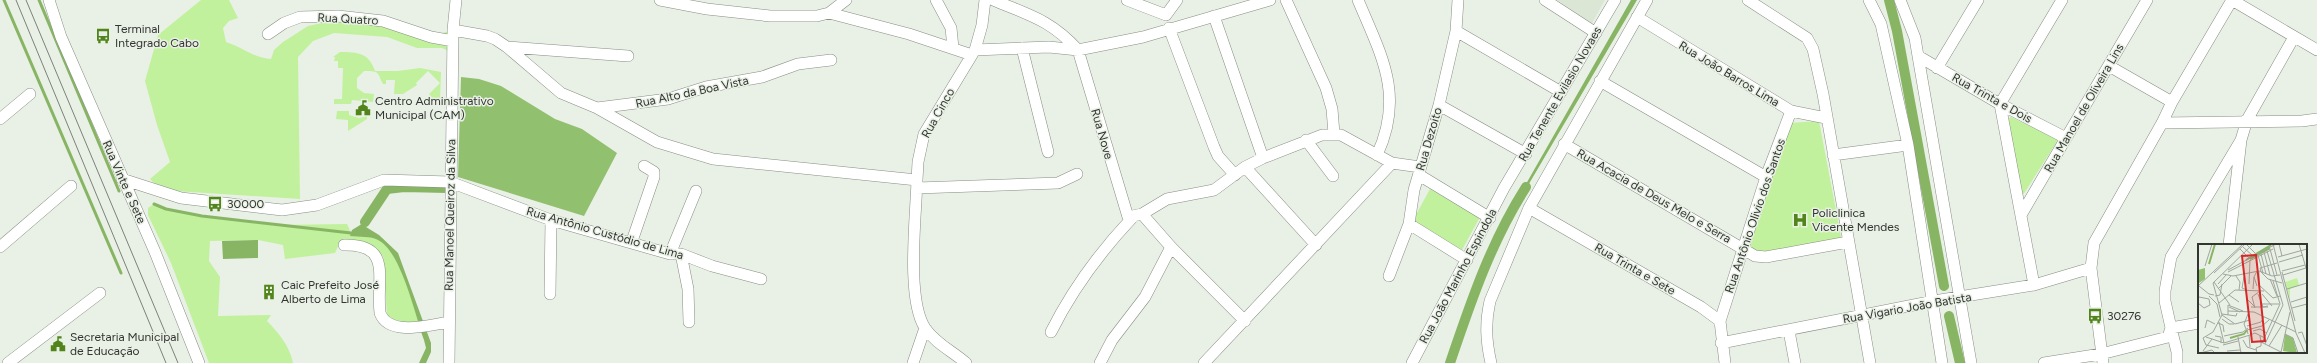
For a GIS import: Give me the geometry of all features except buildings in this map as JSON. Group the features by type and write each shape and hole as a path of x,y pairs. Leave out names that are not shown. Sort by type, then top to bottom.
{"street":[{"name":"Rua Vinte e Sete","path":"49,0 61,37 155,252 199,363"},
{"name":"Rua Manoel Queiroz da Silva","path":"446,361 449,322 453,30 456,0"},
{"path":"660,0 707,9 770,16 817,16 829,13 846,0"},
{"path":"936,0 951,28 953,48"},
{"name":"Rua Cinco","path":"924,328 919,315 915,293 917,184 924,134 973,53 982,25 985,0"},
{"path":"993,0 1048,23 1064,35 1078,50"},
{"path":"1127,0 1166,15"},
{"path":"1166,15 1177,0"},
{"path":"829,13 973,53 1049,47 1078,50 1127,41 1270,0"},
{"path":"1286,0 1326,88 1332,109 1334,134"},
{"path":"1358,0 1387,70 1390,92 1386,137 1377,155"},
{"name":"Rua Dezoito","path":"1389,276 1409,224 1414,190 1439,105 1456,31 1458,0"},
{"path":"1544,0 1596,33"},
{"name":"Rua Tenente Evilasio Novaes","path":"1504,188 1526,154 1615,0"},
{"path":"1492,363 1486,330 1486,317 1490,301 1529,208 1647,0"},
{"path":"1748,0 1807,38 1814,56 1870,363"},
{"path":"1869,0 1881,24 1908,145 1934,301 1942,363"},
{"path":"1900,0 1915,38 1971,363"},
{"path":"1937,68 1978,0"},
{"path":"2034,285 2000,104 2062,0"},
{"name":"Rua Manoel de Oliveira Lins","path":"2021,215 2147,0"},
{"path":"2102,358 2091,268 2094,243 2162,123 2172,102 2232,0 2317,50"},
{"path":"1166,15 1214,147 1218,156 1235,175"},
{"name":"Rua Quatro","path":"268,34 284,23 300,17 338,16 383,21 431,37 453,41"},
{"path":"1214,16 1263,158"},
{"name":"Rua João Barros Lima","path":"1637,17 1791,111 1826,118"},
{"name":"Rua Alto da Boa Vista","path":"453,30 487,36 508,47 561,93 597,108 652,102 706,87 762,77 798,64 831,60"},
{"path":"1456,31 1561,92"},
{"path":"2229,244 2241,140 2247,121 2294,37"},
{"path":"508,47 628,56"},
{"path":"1022,48 1048,152"},
{"name":"Rua Nove","path":"1078,50 1134,216 1171,247 1245,320"},
{"name":"Rua Trinta e Dois","path":"1918,56 2000,104 2066,138"},
{"path":"2108,66 2172,102"},
{"path":"1600,81 1766,177"},
{"path":"0,119 30,94"},
{"path":"1439,105 1526,154"},
{"path":"597,108 657,142 713,159 917,184 1058,183 1077,174"},
{"name":"Rua Antônio Olivio dos Santos","path":"1720,321 1766,177 1791,111"},
{"path":"2162,123 2302,121 2317,119"},
{"path":"1051,332 1063,308 1106,245 1134,216 1167,199 1214,190 1245,167 1306,140 1322,135 1341,135 1392,163 1419,171 1490,218"},
{"path":"1306,140 1333,176"},
{"path":"2177,363 2177,352 2171,328 2165,291 2171,257 2241,140"},
{"name":"Rua Acacia de Deus Melo e Serra","path":"1564,144 1755,256 1766,257 1848,242"},
{"path":"1833,155 1908,145"},
{"path":"1204,363 1392,163"},
{"path":"632,241 654,177 654,172 644,166"},
{"path":"1245,167 1316,244"},
{"path":"2219,177 2236,180"},
{"name":"Rua Antônio Custódio de Lima","path":"122,179 181,198 282,210 317,205 384,180 450,182 551,220 632,241 712,266 761,279"},
{"path":"0,247 71,186"},
{"name":"Rua João Marinho Espindola","path":"1412,363 1490,218 1504,188"},
{"path":"689,322 688,289 676,254 696,191"},
{"name":"Rua Trinta e Sete","path":"1529,208 1701,307 1720,321"},
{"path":"550,294 551,220"},
{"path":"1409,224 1467,260"},
{"path":"344,245 357,245 368,248 377,258 379,306 382,318 395,326 419,326 449,322"},
{"path":"1100,363 1112,340 1145,297 1171,247"},
{"name":"Rua Vigario João Batista","path":"1721,343 1789,331 1934,301 2034,285 2091,268"},
{"path":"8,363 100,293"},
{"path":"1720,321 1721,343 1725,363"},
{"path":"2171,328 2198,323"},
{"path":"913,363 924,328 937,342 966,363"},
{"path":"2044,363 2102,358 2164,339 2170,333 2171,328"},
{"path":"1789,331 1795,363"}],"shaded area":[{"path":"201,0 229,0 238,18 229,21 223,28 226,42 259,57 271,59 274,50 283,42 308,26 342,20 371,24 424,38 453,30 453,53 442,48 417,48 387,37 334,33 313,41 298,57 300,199 175,191 154,183 150,179 170,162 157,125 145,81 158,35"},
{"path":"1557,0 1605,0 1591,25"},
{"path":"1631,0 1637,0 1520,199 1518,198"},
{"path":"340,52 352,52 366,57 370,60 375,71 398,71 420,68 441,72 440,100 435,101 429,94 440,83 428,71 416,83 417,85 403,94 394,94 395,80 386,80 386,84 383,84 378,73 373,71 364,71 357,78 357,88 364,93 374,94 373,102 352,100 351,104 334,104 334,99 342,99 343,68 338,68 338,61 334,61 335,57 333,57"},
{"path":"461,77 479,79 501,86 555,119 582,129 617,153 584,216 458,177"},
{"path":"337,111 349,111 349,115 359,118 367,116 367,119 348,131 348,120 336,119"},
{"path":"2011,117 2058,140 2023,195 2021,194 2007,119"},
{"path":"1819,121 1842,242 1757,257 1749,247 1790,123"},
{"path":"1430,189 1480,217 1462,250 1412,222"},
{"path":"154,204 166,209 202,216 280,225 347,224 351,233 383,239 398,253 419,320 415,324 396,322 387,316 383,256 373,248 359,241 340,242 335,253 285,259 283,245 258,240 210,241 209,261 220,277 218,316 271,315 267,321 283,340 292,357 293,363 209,363 171,263 148,215 148,208"},
{"path":"365,222 366,227 379,235 398,253 431,343 431,352 426,363 419,363 426,348 412,300 394,257 386,246 378,240 368,237 350,236 352,230"},
{"path":"258,240 258,258 223,259 222,241"}],"waterway":[{"path":"4,0 121,273"},
{"path":"39,0 119,191"},
{"path":"1889,0 1897,31 1944,286"},
{"path":"365,222 387,189 404,187 447,188"},
{"path":"1450,363 1474,295 1492,251 1502,229 1526,187"},
{"path":"154,204 166,209 202,216 351,233"},
{"path":"1949,316 1960,363"}],"tram line":[{"path":"16,0 166,363"},
{"path":"26,0 178,363"}],"place":[{"name":"Terminal Integrado Cabo","path":"103,36"},
{"name":"Centro Administrativo Municipal (CAM)","path":"363,108"},
{"name":"30000","path":"215,204"},
{"name":"Policlinica Vicente Mendes","path":"1800,220"},
{"name":"Caic Prefeito José Alberto de Lima","path":"269,292"},
{"name":"30276","path":"2095,316"},
{"name":"Secretaria Municipal de Educação","path":"58,344"}]}
